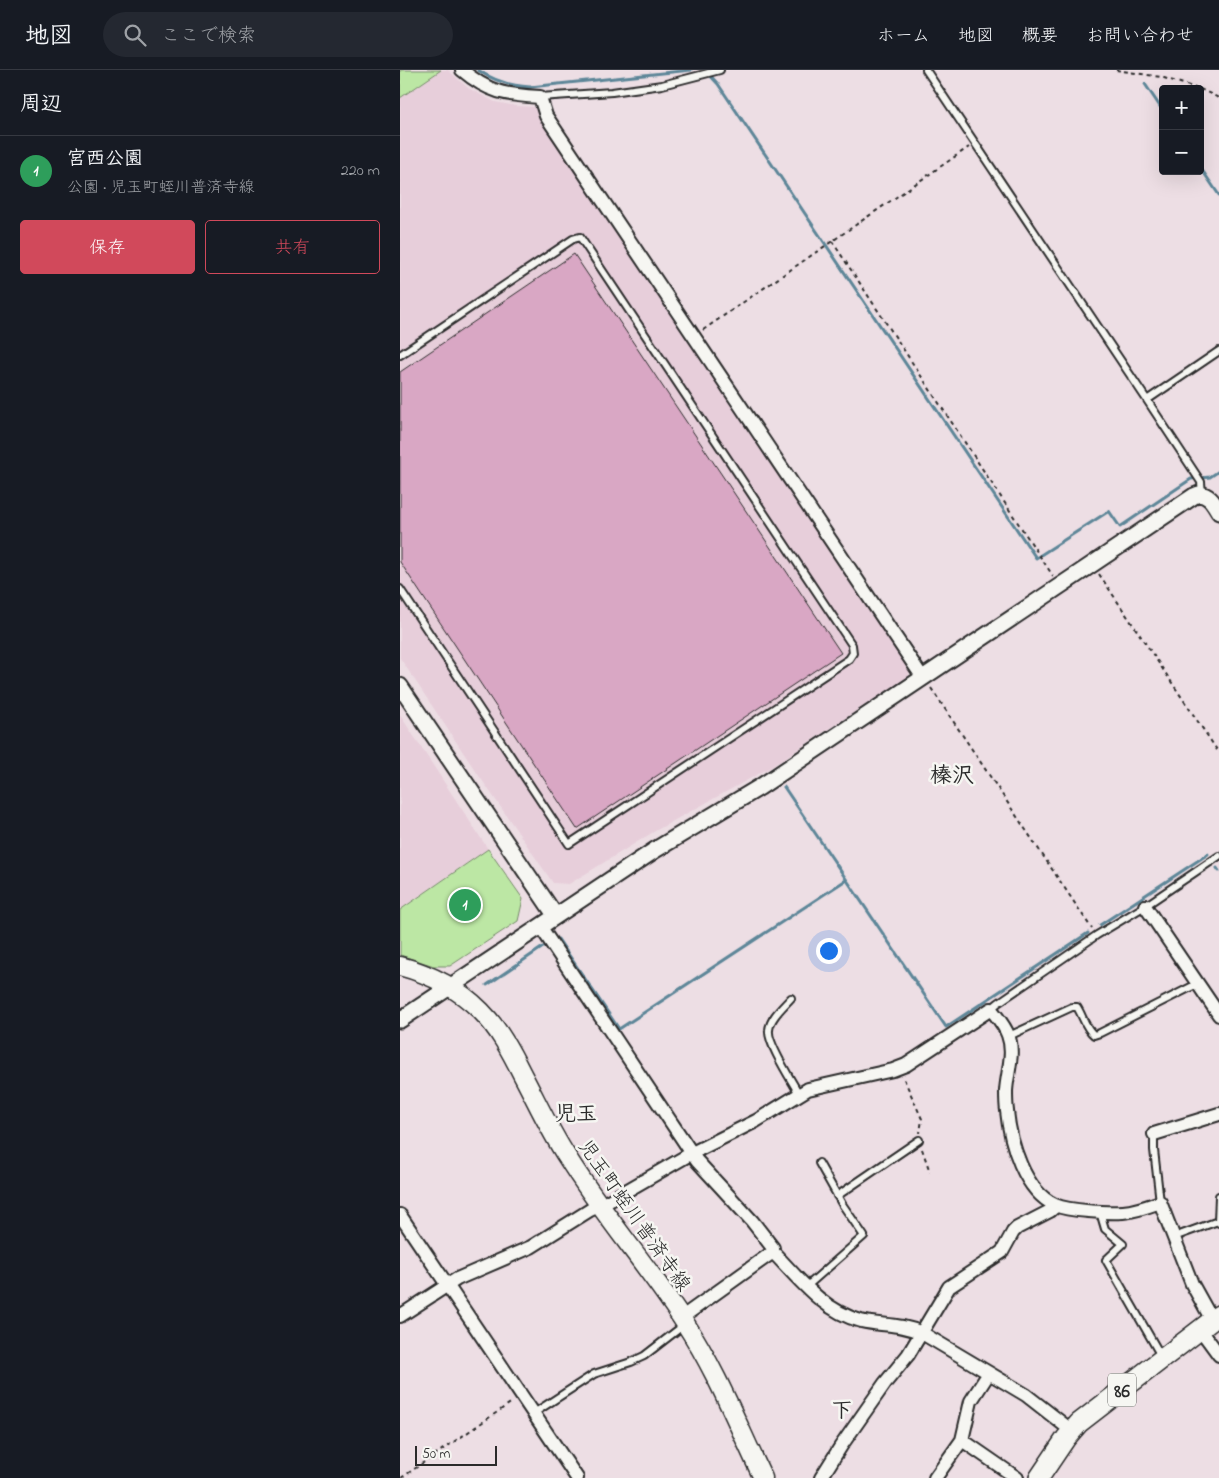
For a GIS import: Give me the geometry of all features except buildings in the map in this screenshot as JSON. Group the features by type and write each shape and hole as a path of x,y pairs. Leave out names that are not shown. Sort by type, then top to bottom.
{"main road":[{"name":"児玉町蛭川普済寺線","path":"400,966 450,986 482,1012 502,1036 558,1141 599,1206 656,1280 683,1321 718,1382 763,1478"},
{"name":"86","path":"1039,1478 1072,1430 1079,1423 1210,1322"}],"street":[{"path":"462,70 475,81 502,94 540,97 546,116 923,678"},
{"path":"400,1020 655,850 760,787 1194,496 1202,494 1211,500 1219,512"},
{"path":"400,686 555,916"},
{"path":"1144,906 1219,1015"},
{"path":"540,926 692,1154 752,1221 774,1248 773,1252 806,1287 826,1304 847,1316 863,1321 906,1326 922,1333 1026,1395 1072,1430"},
{"path":"400,1316 457,1279 532,1247 590,1210 756,1121 799,1094 819,1086 893,1070 906,1065 991,1010 1006,1029 1008,1036 1011,1054 1006,1091 1009,1133 1028,1181 1056,1206 1100,1212 1125,1212 1160,1202 1192,1284 1210,1322 1219,1355"},
{"path":"1154,1134 1219,1114"},
{"path":"821,1478 885,1383 908,1355 949,1287 1002,1252 1012,1232 1017,1228 1056,1206"},
{"path":"400,1215 577,1478"},
{"path":"683,1321 773,1252"},
{"path":"935,1478 962,1440 971,1401 989,1373"},
{"path":"962,1440 1017,1478"}],"lane":[{"path":"540,97 612,92 662,84 720,70"},
{"path":"926,70 1201,482 1202,494"},
{"path":"400,355 580,237 852,645 853,653 849,659 569,844 400,589"},
{"path":"1147,400 1219,351"},
{"path":"991,1010 998,1003 1097,935 1219,856"},
{"path":"1008,1036 1072,1007 1077,1007 1094,1035 1197,984"},
{"path":"791,998 773,1020 769,1031 772,1045 799,1094"},
{"path":"1154,1134 1160,1202"},
{"path":"837,1196 919,1140"},
{"path":"806,1287 864,1236 837,1196 819,1163"},
{"path":"1174,1237 1218,1222 1219,1196"},
{"path":"1100,1212 1105,1229 1123,1244 1106,1260 1163,1359"},
{"path":"534,1414 594,1374 644,1356 683,1321"}],"path":[{"path":"1116,70 1161,77 1187,85"},
{"path":"1204,91 1219,98"},
{"path":"694,336 975,143"},
{"path":"832,241 1059,586"},
{"path":"1093,564 1219,753"},
{"path":"923,678 929,684 1097,935"},
{"path":"898,1068 922,1119 919,1140 930,1172"},
{"path":"401,1478 522,1395"}],"shaded area":[{"path":"441,70 448,70 468,88 495,102 534,107 909,668 909,676 771,767 655,831 569,884 553,883 400,658 400,98"},
{"path":"400,715 488,849 400,910"}],"green space":[{"path":"400,70 441,70 400,98"},
{"path":"488,849 523,899 518,921 450,966 434,966 400,955 400,910"}],"waterway":[{"path":"478,70 503,82 530,87 691,70"},
{"path":"705,70 718,84 1036,558 1109,511 1120,527 1191,479 1210,477 1219,471"},
{"path":"1145,84 1159,105"},
{"path":"1204,173 1219,195"},
{"path":"784,787 946,1027 1088,933"},
{"path":"1100,925 1208,854"},
{"path":"558,939 619,1029 846,880"},
{"path":"487,985 543,947"}],"place":[{"name":"宮西公園","path":"465,905"}],"district":[{"name":"榛沢","path":"952,774"},
{"name":"児玉","path":"576,1113"},
{"name":"下","path":"842,1410"}]}
